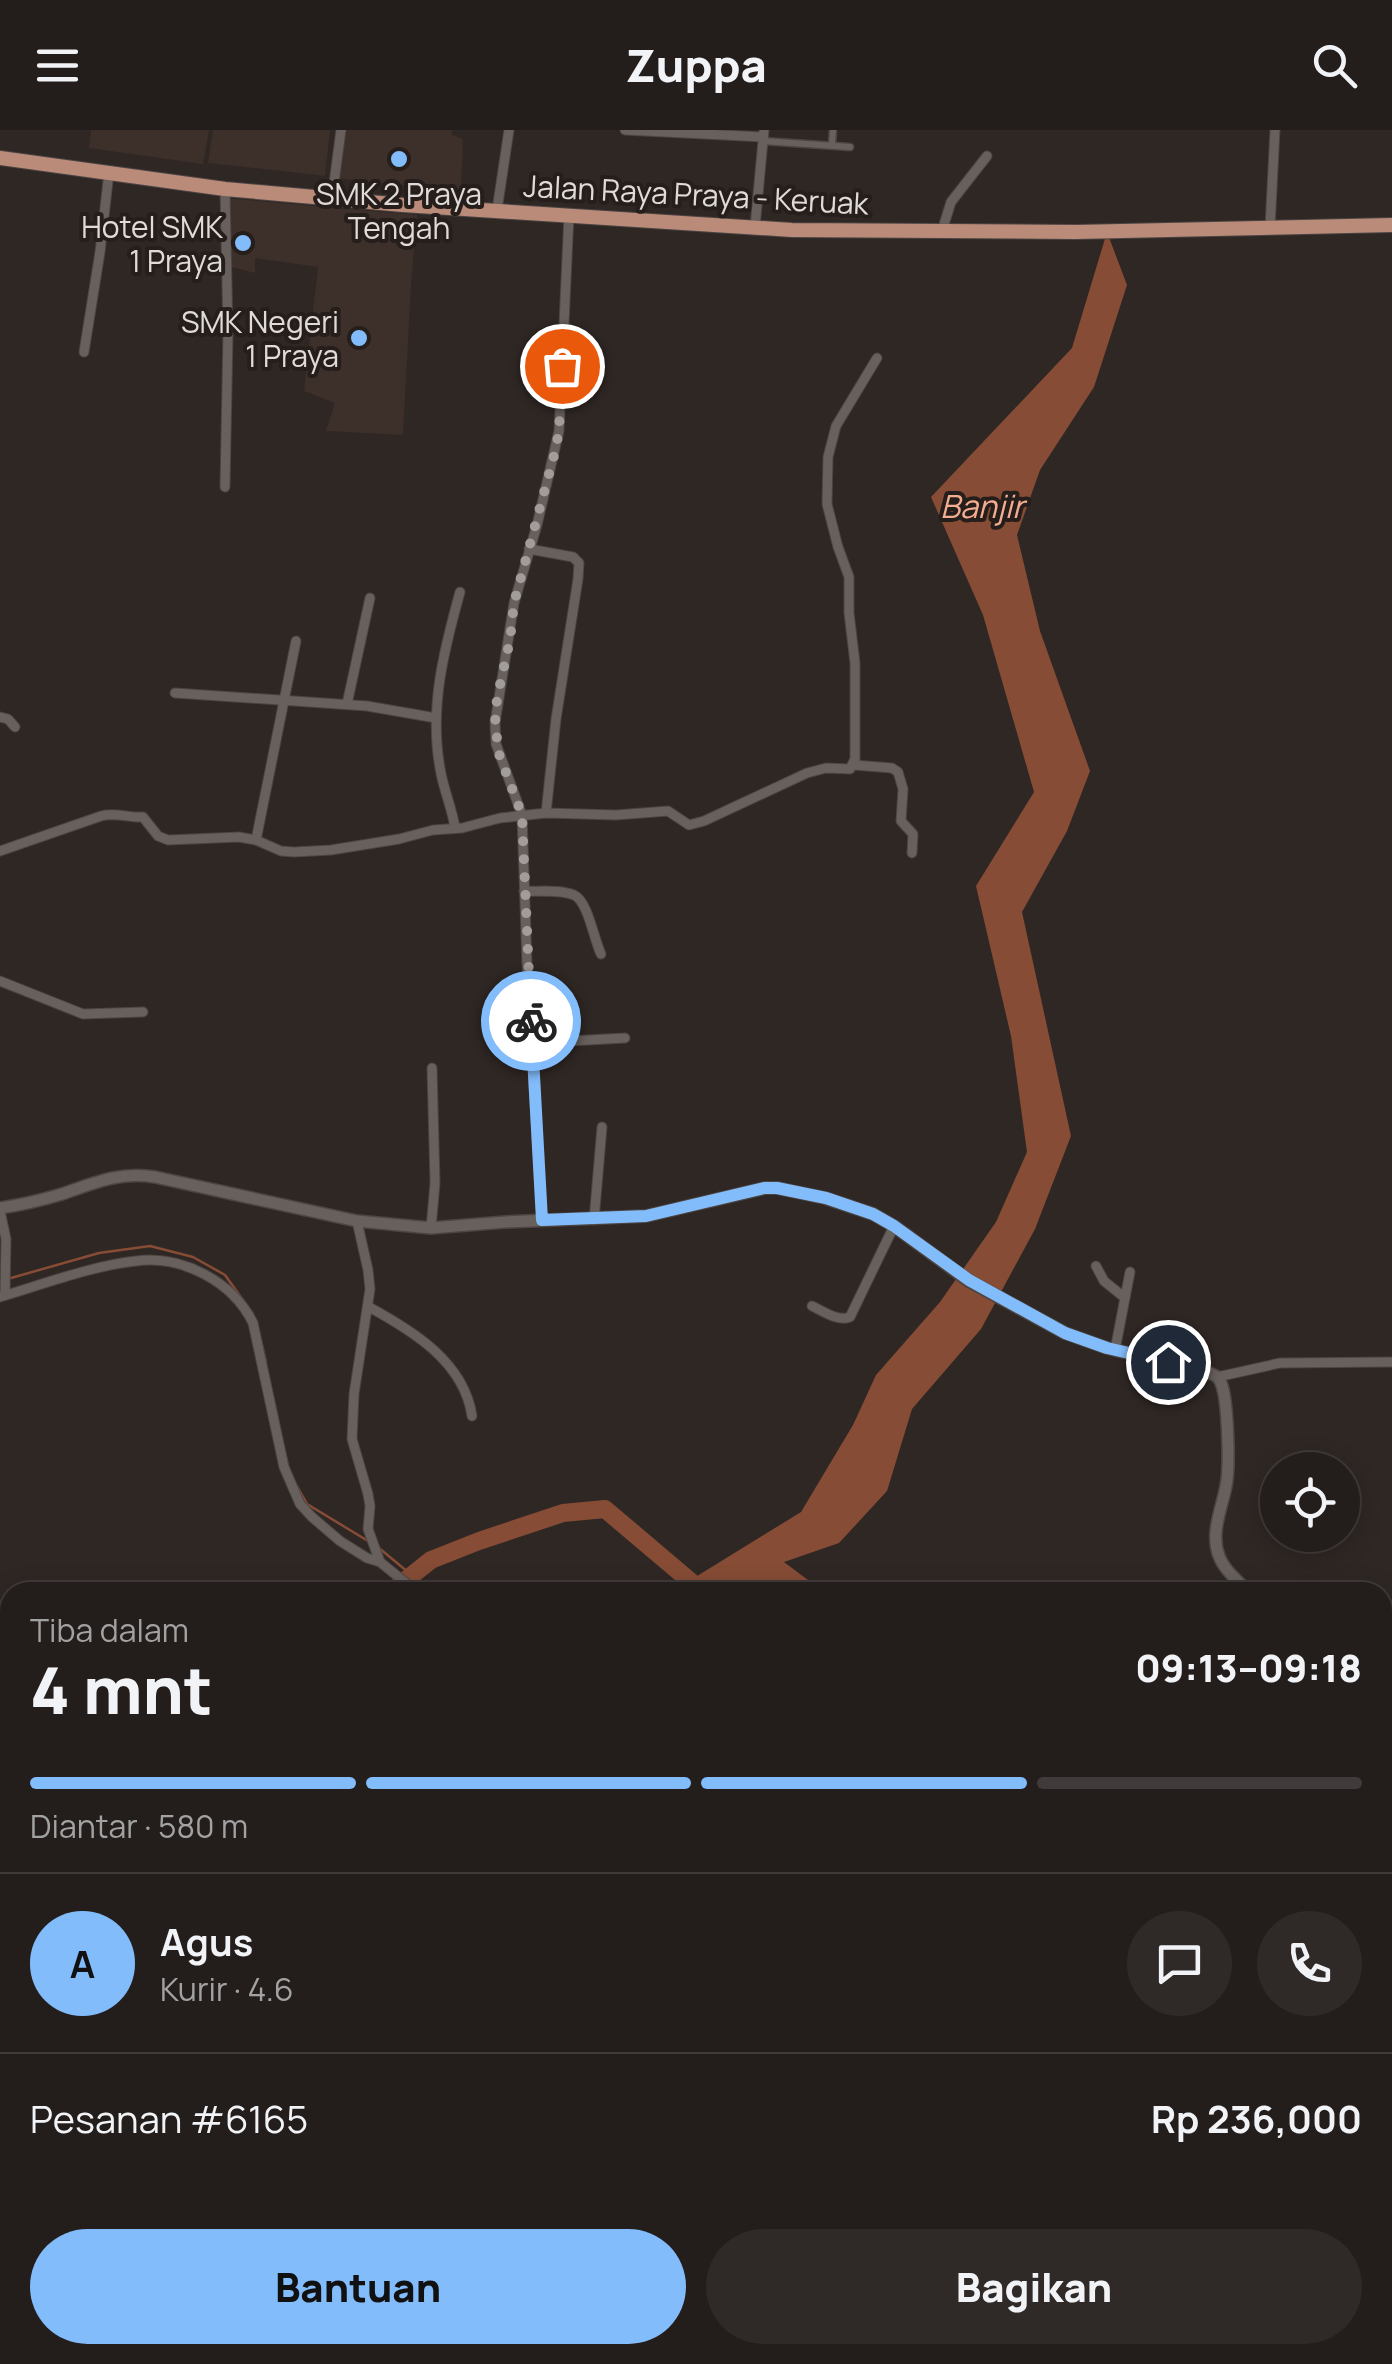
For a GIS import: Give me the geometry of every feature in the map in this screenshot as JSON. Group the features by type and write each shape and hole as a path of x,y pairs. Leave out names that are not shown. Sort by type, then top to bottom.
{"main road":[{"name":"Jalan Raya Praya - Keruak","path":"0,158 225,189 810,230 1076,232 1392,225"}],"street":[{"path":"332,198 341,130"},
{"path":"498,210 508,130"},
{"path":"625,130 763,136 850,146"},
{"path":"800,130 800,143"},
{"path":"832,145 833,130"},
{"path":"1270,228 1276,130"},
{"path":"755,227 763,136"},
{"path":"942,231 950,205 986,156"},
{"path":"84,352 109,172"},
{"path":"225,189 225,487"},
{"path":"542,1220 522,815 499,754 495,723 514,603 559,431 569,215"},
{"path":"854,765 855,664 848,613 850,582 827,504 828,456 836,426 877,358"},
{"path":"529,549 573,557 579,563 553,736 546,814"},
{"path":"455,828 440,774 436,718 438,679 460,592"},
{"path":"347,704 370,598"},
{"path":"256,840 296,641"},
{"path":"175,693 347,704 436,718"},
{"path":"0,717 15,727"},
{"path":"0,852 107,814 143,817 165,839 220,836 256,840 288,852 331,850 522,815 668,811 685,824 694,824 807,772 826,768 848,770 854,765 892,768 898,772 903,789 901,822 913,834 912,853"},
{"path":"524,891 578,896 601,954"},
{"path":"0,982 73,1012 143,1012"},
{"path":"532,1043 625,1038"},
{"path":"431,1228 435,1183 432,1068"},
{"path":"594,1220 602,1126"},
{"path":"405,1582 382,1563 340,1541 300,1504 284,1467 254,1324 220,1282 168,1262 141,1260 2,1296 6,1234 0,1210 130,1174 356,1221 431,1228 646,1216 742,1192 777,1188 842,1202 894,1226 969,1280 1065,1333 1217,1377 1224,1393 1227,1477 1217,1521 1217,1547 1224,1565 1240,1582"},
{"path":"356,1221 368,1270 368,1308 352,1427 370,1506 368,1529 382,1563"},
{"path":"812,1306 838,1318 850,1317 894,1226"},
{"path":"1096,1266 1104,1281 1125,1298"},
{"path":"1115,1350 1130,1272"},
{"path":"368,1308 416,1336 448,1364 462,1380 472,1416"},
{"path":"1217,1377 1280,1363 1392,1362"}],"shaded area":[{"path":"91,130 209,130 203,164 89,148"},
{"path":"213,130 330,130 325,176 208,163"},
{"name":"SMK 2 Praya Tengah","path":"340,130 452,130 452,135 463,139 461,191 333,178"},
{"name":"SMK Negeri 1 Praya","path":"224,198 417,215 403,435 326,431 335,403 304,391 318,267 255,258 255,273 220,264"}],"water":[{"name":"Banjir","path":"1107,232 1127,285 1094,387 1040,470 1017,535 1040,631 1090,771 1067,831 1022,912 1071,1136 1035,1229 981,1329 912,1409 887,1491 839,1543 784,1562 811,1582 690,1582 801,1512 853,1425 876,1375 940,1302 996,1222 1027,1152 1011,1036 976,886 1034,792 983,615 931,497 1072,348"}],"waterway":[{"path":"11,1278 99,1253 150,1246 193,1257 225,1275 253,1314"},
{"path":"261,1341 266,1362"},
{"path":"285,1453 289,1470"},
{"path":"297,1486 307,1504 368,1541"},
{"path":"404,1582 431,1560 479,1541 563,1513 605,1509 691,1582"},
{"path":"379,1548 420,1582"}],"way so far":[{"path":"531,1021 522,815 496,744 495,723 514,603 559,431 562,366"}],"place":[{"name":"SMK 2 Praya Tengah","path":"399,159"},
{"name":"Hotel SMK 1 Praya","path":"243,243"},
{"name":"SMK Negeri 1 Praya","path":"359,338"}],"route":[{"path":"531,1021 542,1220 646,1216 764,1188 826,1198 884,1220 969,1280 1065,1333 1107,1348 1168,1362"}]}
